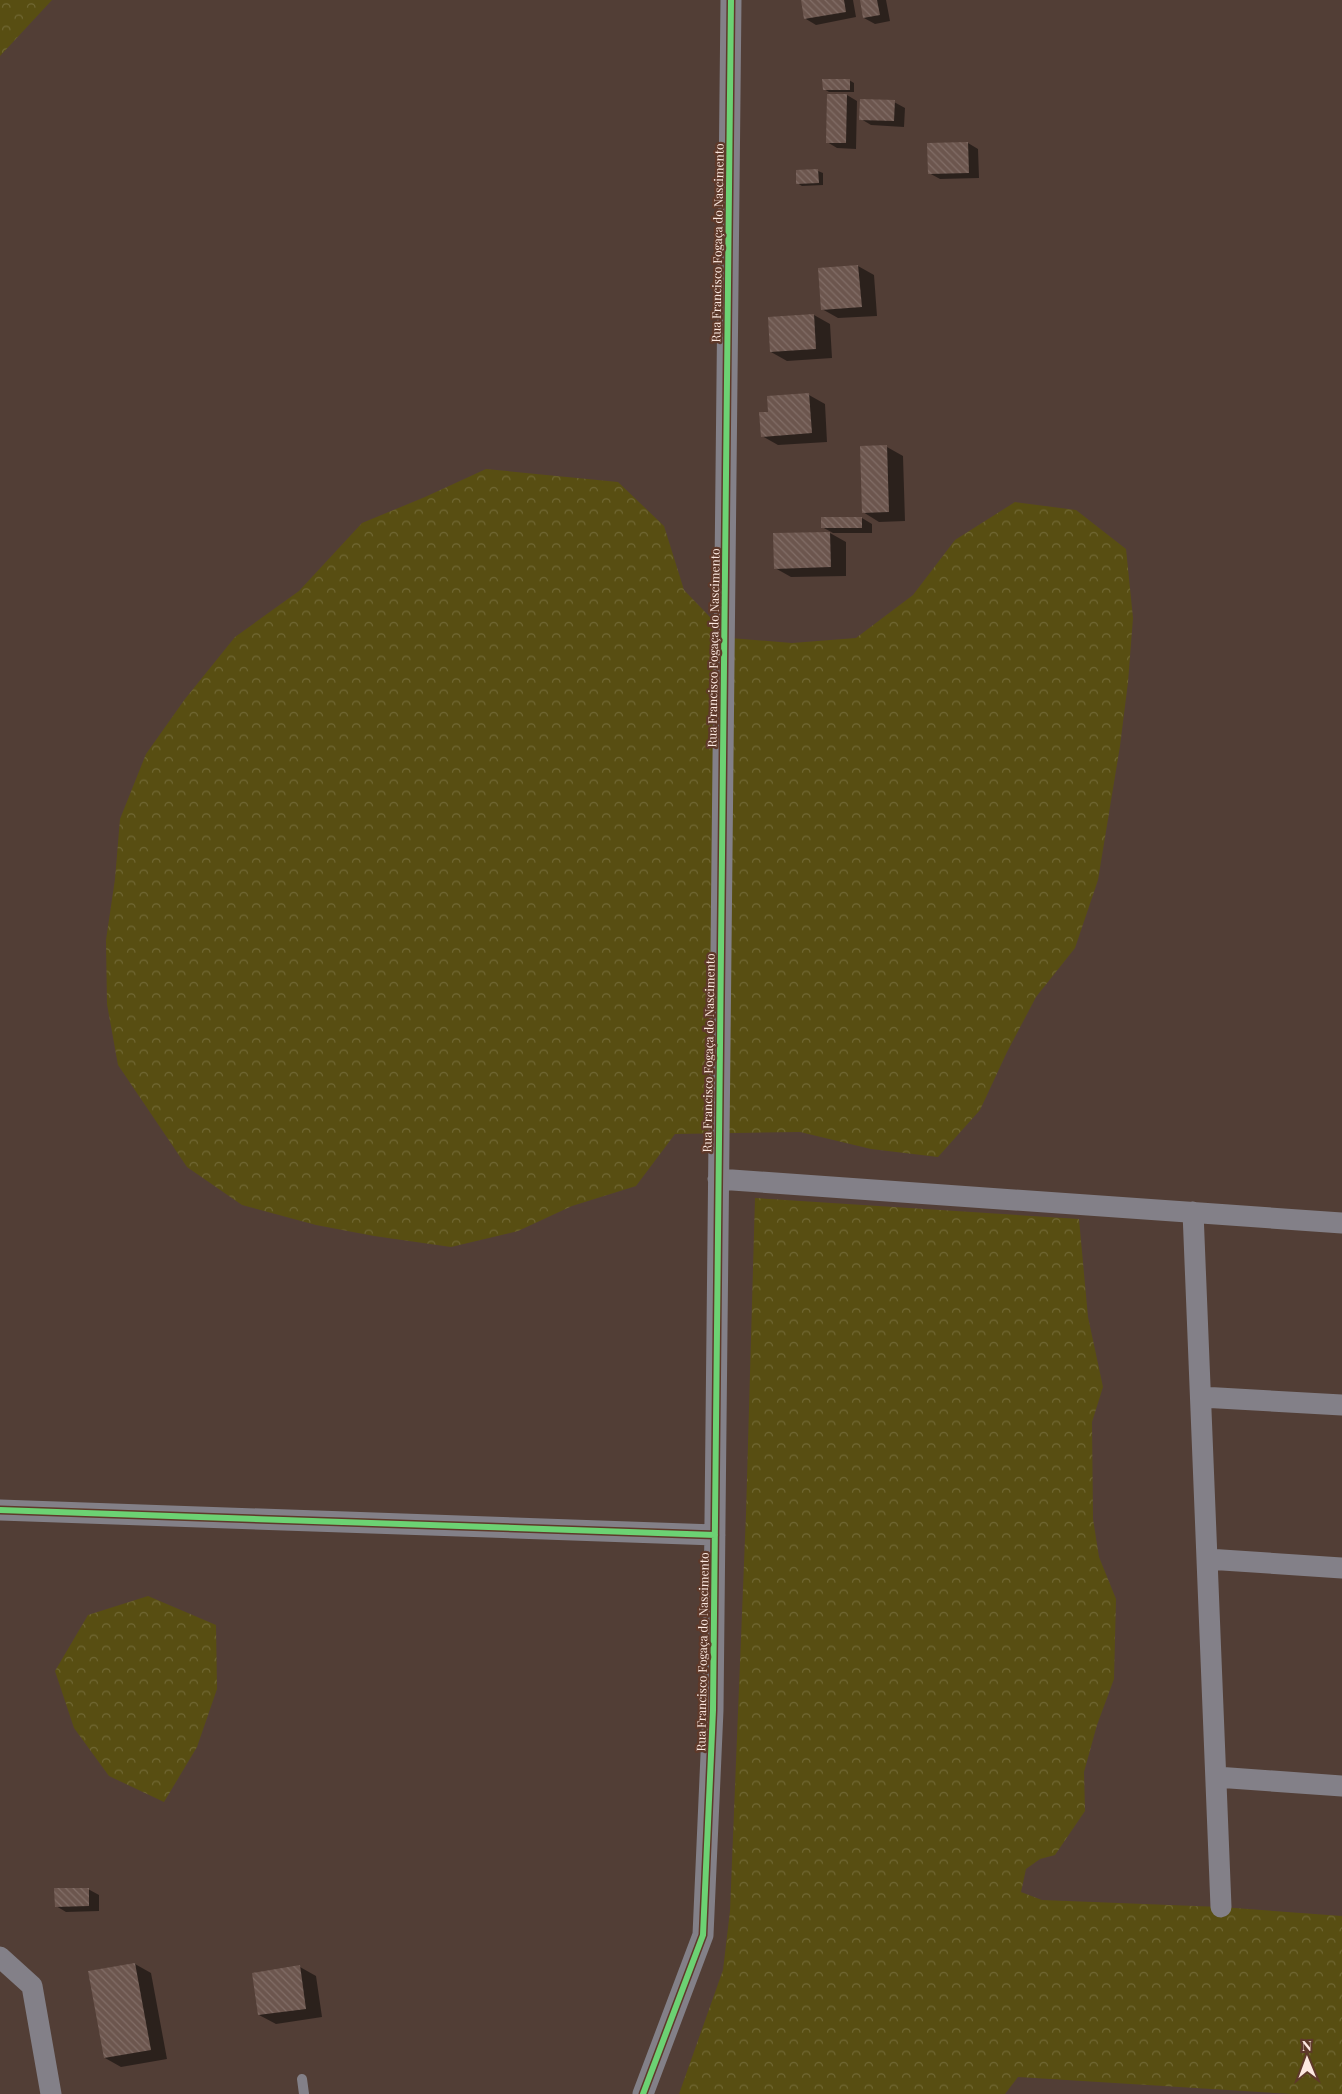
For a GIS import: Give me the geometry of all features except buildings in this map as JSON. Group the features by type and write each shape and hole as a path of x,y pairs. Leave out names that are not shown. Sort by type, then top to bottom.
{"street":[{"name":"Rua Francisco Fogaça do Nascimento","path":"643,2094 703,1935 713,1710 732,0"},
{"path":"718,1179 1342,1223"},
{"path":"1193,1212 1221,1907"},
{"path":"1201,1396 1342,1405"},
{"path":"0,1510 715,1535"},
{"path":"1207,1559 1342,1568"},
{"path":"1216,1777 1342,1786"},
{"path":"0,1957 32,1986 51,2094"}],"lane":[{"path":"302,2079 304,2094"}],"green space":[{"path":"0,0 52,0 0,56"},
{"path":"486,469 618,482 664,526 684,590 730,638 792,643 856,638 913,595 955,540 1015,502 1076,510 1126,549 1133,618 1128,682 1120,746 1098,880 1075,948 1036,997 1007,1052 980,1110 938,1157 871,1149 800,1132 675,1134 636,1186 572,1206 518,1231 451,1247 374,1236 316,1225 242,1205 187,1167 118,1065 107,1004 106,940 115,879 120,819 146,754 185,699 235,637 299,591 362,523"},
{"path":"755,1198 1079,1219 1088,1317 1103,1387 1092,1422 1093,1519 1099,1557 1116,1599 1114,1679 1097,1725 1084,1772 1085,1811 1055,1855 1040,1859 1026,1869 1021,1892 1042,1900 1221,1907 1342,1916 1342,2094 1292,2094 1018,2077 1005,2094 679,2094 723,1970 730,1911 746,1514"},
{"path":"148,1596 216,1625 217,1689 197,1747 164,1802 109,1776 74,1728 55,1671 88,1615"}],"cycle path":[{"path":"643,2094 703,1935 713,1710 731,0"},
{"path":"0,1510 715,1535"}]}
